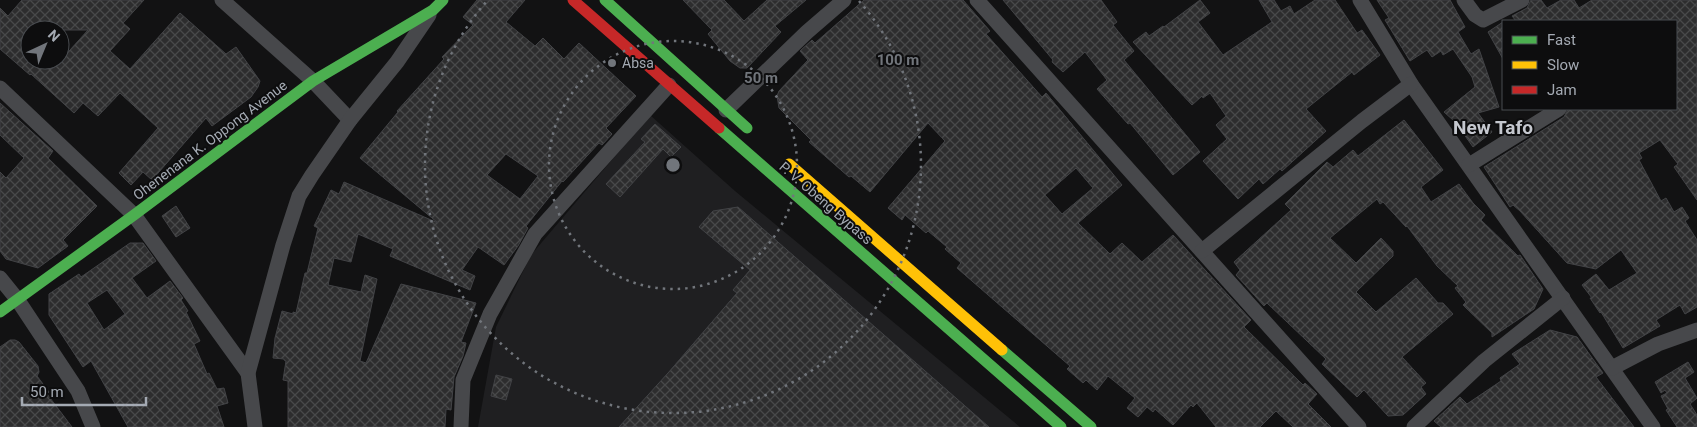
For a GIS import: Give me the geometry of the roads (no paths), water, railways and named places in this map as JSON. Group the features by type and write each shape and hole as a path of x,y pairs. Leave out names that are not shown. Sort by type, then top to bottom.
{"main road":[{"name":"P. V. Obeng Bypass","path":"573,0 1061,427"},
{"path":"605,0 755,135"},
{"name":"Ohenenana K. Oppong Avenue","path":"0,312 134,215 313,81 438,5"},
{"name":"P. V. Obeng Bypass","path":"777,154 1091,427"}],"street":[{"path":"222,0 313,81 350,120"},
{"path":"726,110 807,32 844,0"},
{"path":"977,0 1359,427"},
{"path":"1360,0 1411,84 1653,427"},
{"path":"1464,0 1475,16 1483,20 1522,0"},
{"path":"255,427 248,373 283,245 299,196 350,120 398,62 438,5"},
{"path":"1202,251 1362,121 1411,84"},
{"path":"462,427 463,380 490,314 535,234 669,85"},
{"path":"0,88 134,215 248,373"},
{"path":"1468,165 1557,110"},
{"path":"0,278 17,299 78,391 93,427"},
{"path":"1414,427 1484,360 1563,298"},
{"path":"1612,368 1658,344 1697,330"}],"place":[{"name":"Absa","path":"612,63"}],"district":[{"name":"New Tafo","path":"1493,127"}]}
